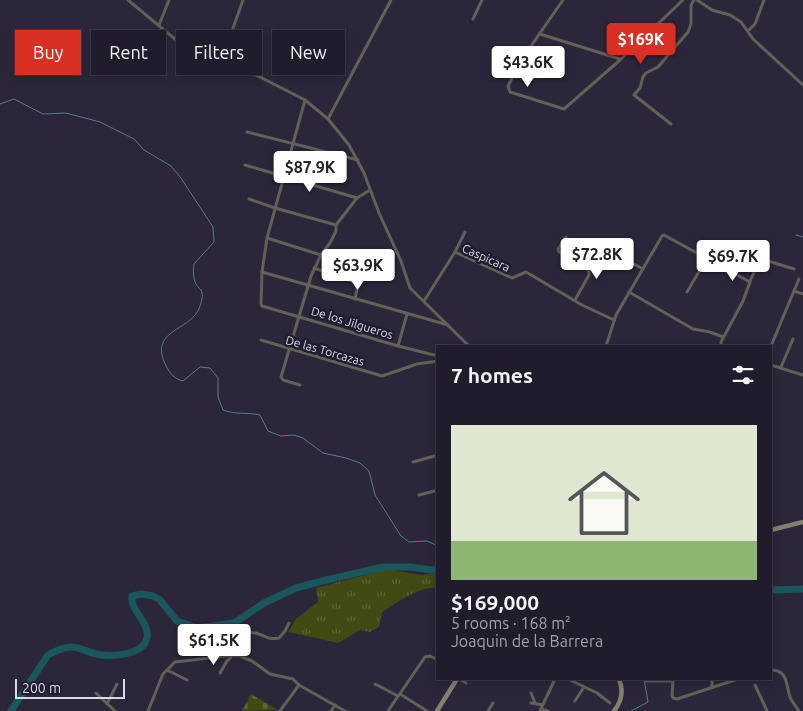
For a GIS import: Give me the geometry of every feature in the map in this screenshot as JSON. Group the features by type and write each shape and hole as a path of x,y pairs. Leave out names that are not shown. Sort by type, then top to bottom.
{"street":[{"path":"128,0 176,40"},
{"path":"159,25 169,0"},
{"path":"232,30 243,0"},
{"path":"328,119 391,0"},
{"path":"473,19 482,0"},
{"path":"562,0 522,59 508,86 510,92 564,109 620,60 683,0"},
{"path":"671,124 634,96 640,88 646,73 658,67 688,32 691,24 691,5 698,0 712,10 735,17 753,39 803,85"},
{"path":"748,31 755,24 764,0"},
{"path":"540,34 620,60"},
{"path":"256,75 305,100 328,119 349,145 358,160 393,242 410,288 468,345"},
{"path":"305,100 267,238 262,272 448,325"},
{"path":"247,132 358,160"},
{"path":"245,165 357,198"},
{"path":"300,385 281,377 307,286 314,268 330,243 336,225 357,198 370,190"},
{"path":"249,199 336,225"},
{"path":"455,252 465,232"},
{"path":"606,345 614,320 664,235 750,281"},
{"path":"566,237 558,251 583,266 589,271 590,275 575,300"},
{"path":"267,238 321,255"},
{"path":"583,266 593,248"},
{"path":"610,251 643,269"},
{"name":"Caspicara","path":"424,301 455,252 512,278 526,272 614,320"},
{"path":"686,292 707,258"},
{"path":"721,345 723,337 751,284 750,281 758,265 768,260 794,269"},
{"path":"314,268 357,283 355,299"},
{"name":"De los Jilgueros","path":"262,272 260,301 262,306 436,356"},
{"path":"771,345 799,279"},
{"path":"794,291 803,294"},
{"path":"630,292 693,330 710,332 723,337"},
{"path":"398,346 408,314"},
{"path":"781,368 794,339"},
{"name":"De las Torcazas","path":"261,340 289,350 384,376 400,369 436,361"},
{"path":"772,365 803,375"},
{"path":"412,462 436,456"},
{"path":"419,496 436,491"},
{"path":"772,530 803,522"},
{"path":"208,658 220,642 227,638 252,632 260,634 265,638 279,638 285,632 289,623"},
{"path":"220,673 227,660 233,656"},
{"path":"148,711 167,670 175,662 233,656 240,656 252,661 270,674 293,680 345,711"},
{"path":"388,711 427,656 436,659"},
{"path":"167,670 186,680"},
{"path":"772,670 783,673 791,698 799,711"},
{"path":"437,711 457,680"},
{"path":"460,680 466,684"},
{"path":"542,708 555,680"},
{"path":"572,680 610,703"},
{"path":"614,711 622,696 619,680"},
{"path":"646,681 673,680 672,695 673,698 677,699 735,680"},
{"path":"712,680 712,687"},
{"path":"107,704 116,684"},
{"path":"374,684 399,695 427,711"},
{"path":"280,711 299,685"},
{"path":"755,685 767,711"},
{"path":"575,701 584,686"},
{"path":"531,693 534,703 548,711"},
{"path":"96,694 115,711"},
{"path":"488,711 493,703"},
{"path":"331,711 335,705"}],"green space":[{"path":"387,569 422,575 436,573 436,588 416,592 382,612 379,627 370,632 360,630 338,643 288,632 297,618 318,602 316,588"},
{"path":"251,694 278,710 242,711"}],"waterway":[{"path":"0,104 14,99 43,114 66,113 100,122 134,139 144,150 171,166 213,227 214,242 194,264 194,279 202,294 199,309 194,317 166,338 162,345 162,354 169,371 183,381 200,367 210,368 218,378 218,397 223,410 260,415 268,431 281,436 294,435 303,438 323,453 360,463 369,471 375,495 401,536 409,542 427,541 436,545"},
{"path":"796,235 803,237"},
{"path":"11,711 48,655 53,652 73,647 96,654 117,655 139,649 147,638 147,632 134,607 132,596 141,594 153,596 160,600 177,621 197,628 234,623 264,603 296,588 322,581 383,567 436,569"},
{"path":"772,590 803,589"},
{"path":"631,711 648,702 644,680"}]}
